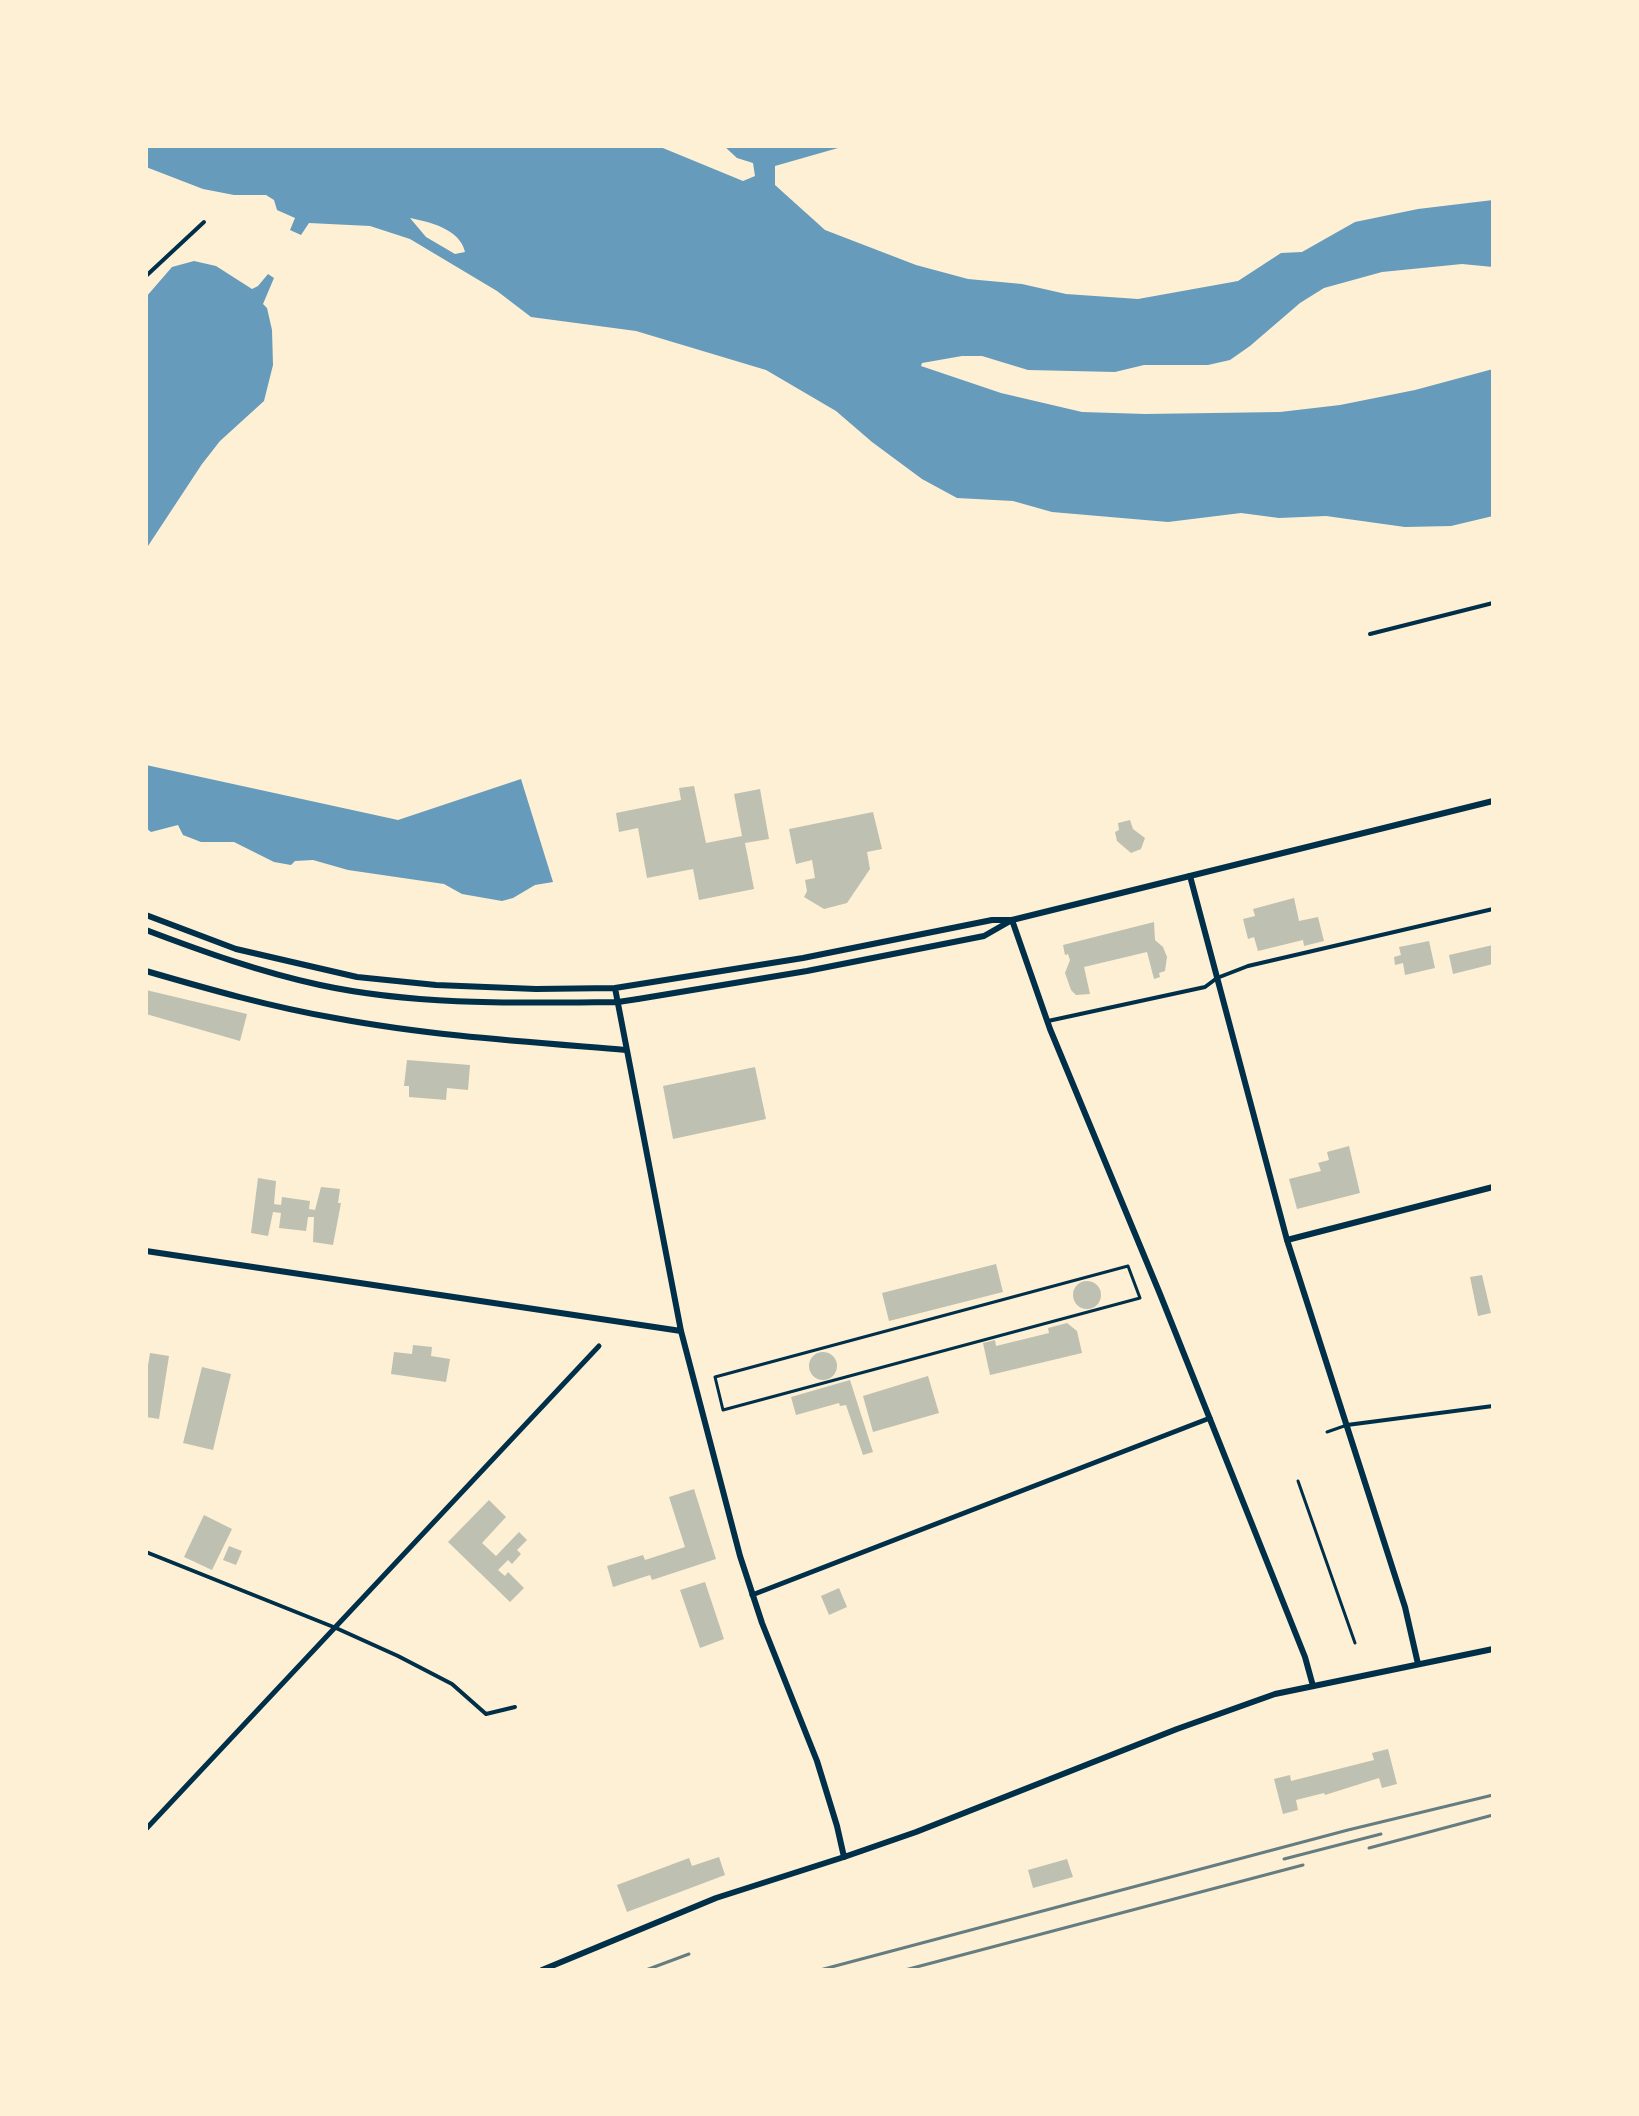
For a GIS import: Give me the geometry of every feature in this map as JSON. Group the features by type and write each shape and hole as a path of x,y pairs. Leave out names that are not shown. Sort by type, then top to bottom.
{"main road":[{"path":"146,915 236,949 357,977 436,985 615,988 803,958 992,920 1012,920 1493,801"},
{"path":"1190,876 1287,1240 1405,1607 1418,1664"},
{"path":"146,930 236,964 356,992 433,1000 532,1003 618,1002 819,969 984,936 1012,920"},
{"path":"1012,920 1048,1021 1210,1418 1305,1657 1313,1686"},
{"path":"146,971 232,996 334,1018 398,1028 626,1050"},
{"path":"615,988 681,1331 752,1595 817,1761 844,1857"},
{"path":"1287,1240 1493,1187"},
{"path":"146,1251 681,1331"},
{"path":"542,1970 716,1898 916,1832 1235,1707 1275,1694 1493,1649"}],"street":[{"path":"146,276 204,222"},
{"path":"1370,634 1493,603"},
{"path":"1048,1021 1205,987 1217,978 1248,966 1493,909"},
{"path":"1128,1266 1140,1298 723,1410 715,1377 1128,1266"},
{"path":"146,1829 599,1346"},
{"path":"1327,1432 1347,1425 1493,1406"},
{"path":"752,1595 1210,1418"},
{"path":"1298,1481 1355,1643"},
{"path":"146,1552 336,1628 452,1684 486,1714 515,1707"}],"water":[{"path":"146,146 658,146 743,181 755,176 753,163 737,158 724,146 845,146 775,166 775,185 825,230 916,265 968,279 1022,284 1066,294 1138,299 1238,281 1281,253 1302,252 1355,222 1418,209 1493,200 1493,267 1462,264 1382,272 1324,288 1300,303 1230,360 1208,365 1144,365 1115,372 1028,370 982,356 962,356 922,363 921,366 1001,393 1082,412 1145,414 1280,412 1340,405 1415,390 1493,369 1493,516 1451,526 1405,527 1326,516 1279,518 1241,513 1168,522 1052,512 1013,501 957,498 922,479 836,411 766,370 636,331 531,317 497,291 410,239 370,226 309,223 301,235 290,230 295,218 277,210 274,200 266,195 234,195 203,189 146,167","holes":["410,218 435,224 451,232 465,252 455,254 426,237"]},
{"path":"194,261 216,266 252,289 268,274 274,278 263,304 267,308 272,330 273,365 264,401 220,441 146,549 146,297 172,267"},
{"path":"146,765 398,820 521,779 553,882 535,885 502,901 462,894 444,884 348,870 313,860 295,861 291,865 274,862 234,842 201,842 183,835 178,825 151,832 146,828"}],"building":[{"path":"694,786 706,843 742,836 734,794 760,789 769,839 745,843 754,889 699,900 693,869 647,878 638,828 619,832 616,813 681,800 679,788"},
{"path":"873,812 882,849 867,852 870,869 847,903 824,909 804,897 807,891 805,880 815,878 812,860 796,864 789,829"},
{"path":"1130,820 1133,829 1145,838 1141,849 1131,853 1117,841 1115,832 1119,830 1118,823"},
{"path":"1294,898 1299,921 1318,917 1324,941 1304,946 1303,940 1258,951 1254,937 1248,939 1243,919 1255,916 1253,909"},
{"path":"1154,922 1155,940 1163,947 1167,957 1165,971 1159,973 1160,977 1154,979 1147,952 1084,967 1090,994 1076,995 1071,990 1065,973 1070,960 1068,954 1065,955 1063,945"},
{"path":"1429,941 1435,968 1405,975 1403,963 1395,965 1394,957 1401,955 1399,947"},
{"path":"1493,945 1493,964 1453,974 1449,955"},
{"path":"146,990 247,1014 240,1041 146,1014"},
{"path":"407,1060 470,1065 468,1090 447,1088 446,1100 409,1097 409,1086 404,1086"},
{"path":"755,1067 766,1119 673,1139 663,1086"},
{"path":"1349,1146 1360,1193 1297,1209 1289,1179 1321,1171 1318,1163 1329,1160 1327,1152"},
{"path":"258,1178 276,1181 274,1204 281,1205 282,1197 310,1201 309,1209 315,1210 321,1187 340,1189 338,1203 341,1203 333,1245 313,1242 314,1217 308,1217 306,1231 279,1228 281,1213 273,1212 268,1236 251,1233"},
{"path":"996,1264 1003,1292 889,1321 882,1293"},
{"path":"1482,1275 1491,1313 1478,1316 1470,1277"},
{"path":"1087,1281 1097,1285 1101,1295 1097,1305 1087,1309 1077,1305 1073,1295 1077,1285"},
{"path":"1067,1323 1077,1331 1082,1353 990,1375 983,1343 995,1340 996,1346 1049,1333 1048,1328"},
{"path":"413,1345 432,1347 431,1356 450,1359 446,1382 391,1374 394,1352 412,1354"},
{"path":"823,1352 833,1356 837,1366 833,1376 823,1380 813,1376 809,1366 813,1356"},
{"path":"150,1353 169,1356 159,1419 146,1417 146,1378"},
{"path":"202,1367 231,1374 213,1450 183,1443"},
{"path":"928,1376 939,1413 873,1432 863,1396"},
{"path":"850,1380 873,1452 863,1455 846,1405 840,1406 839,1403 796,1415 791,1397"},
{"path":"694,1489 716,1559 652,1580 650,1575 613,1587 607,1566 643,1555 645,1560 685,1547 669,1497"},
{"path":"489,1500 506,1517 482,1543 496,1556 519,1532 527,1540 517,1550 521,1554 512,1564 508,1560 498,1570 505,1576 508,1572 524,1588 510,1602 448,1542"},
{"path":"204,1515 232,1529 212,1570 184,1557"},
{"path":"229,1546 242,1551 236,1565 223,1560"},
{"path":"705,1582 724,1639 700,1648 680,1590"},
{"path":"839,1588 847,1607 829,1615 821,1596"},
{"path":"1388,1749 1397,1784 1382,1788 1379,1778 1325,1795 1296,1800 1298,1810 1283,1814 1274,1779 1290,1775 1291,1781 1374,1760 1372,1753"},
{"path":"719,1857 725,1875 627,1912 617,1885 689,1858 692,1866"},
{"path":"1067,1859 1073,1877 1033,1888 1028,1870"}],"railway":[{"path":"820,1970 1348,1830 1493,1795"},
{"path":"1369,1848 1493,1815"},
{"path":"1284,1859 1381,1834"},
{"path":"905,1970 1303,1865"},
{"path":"646,1970 689,1954"}]}
